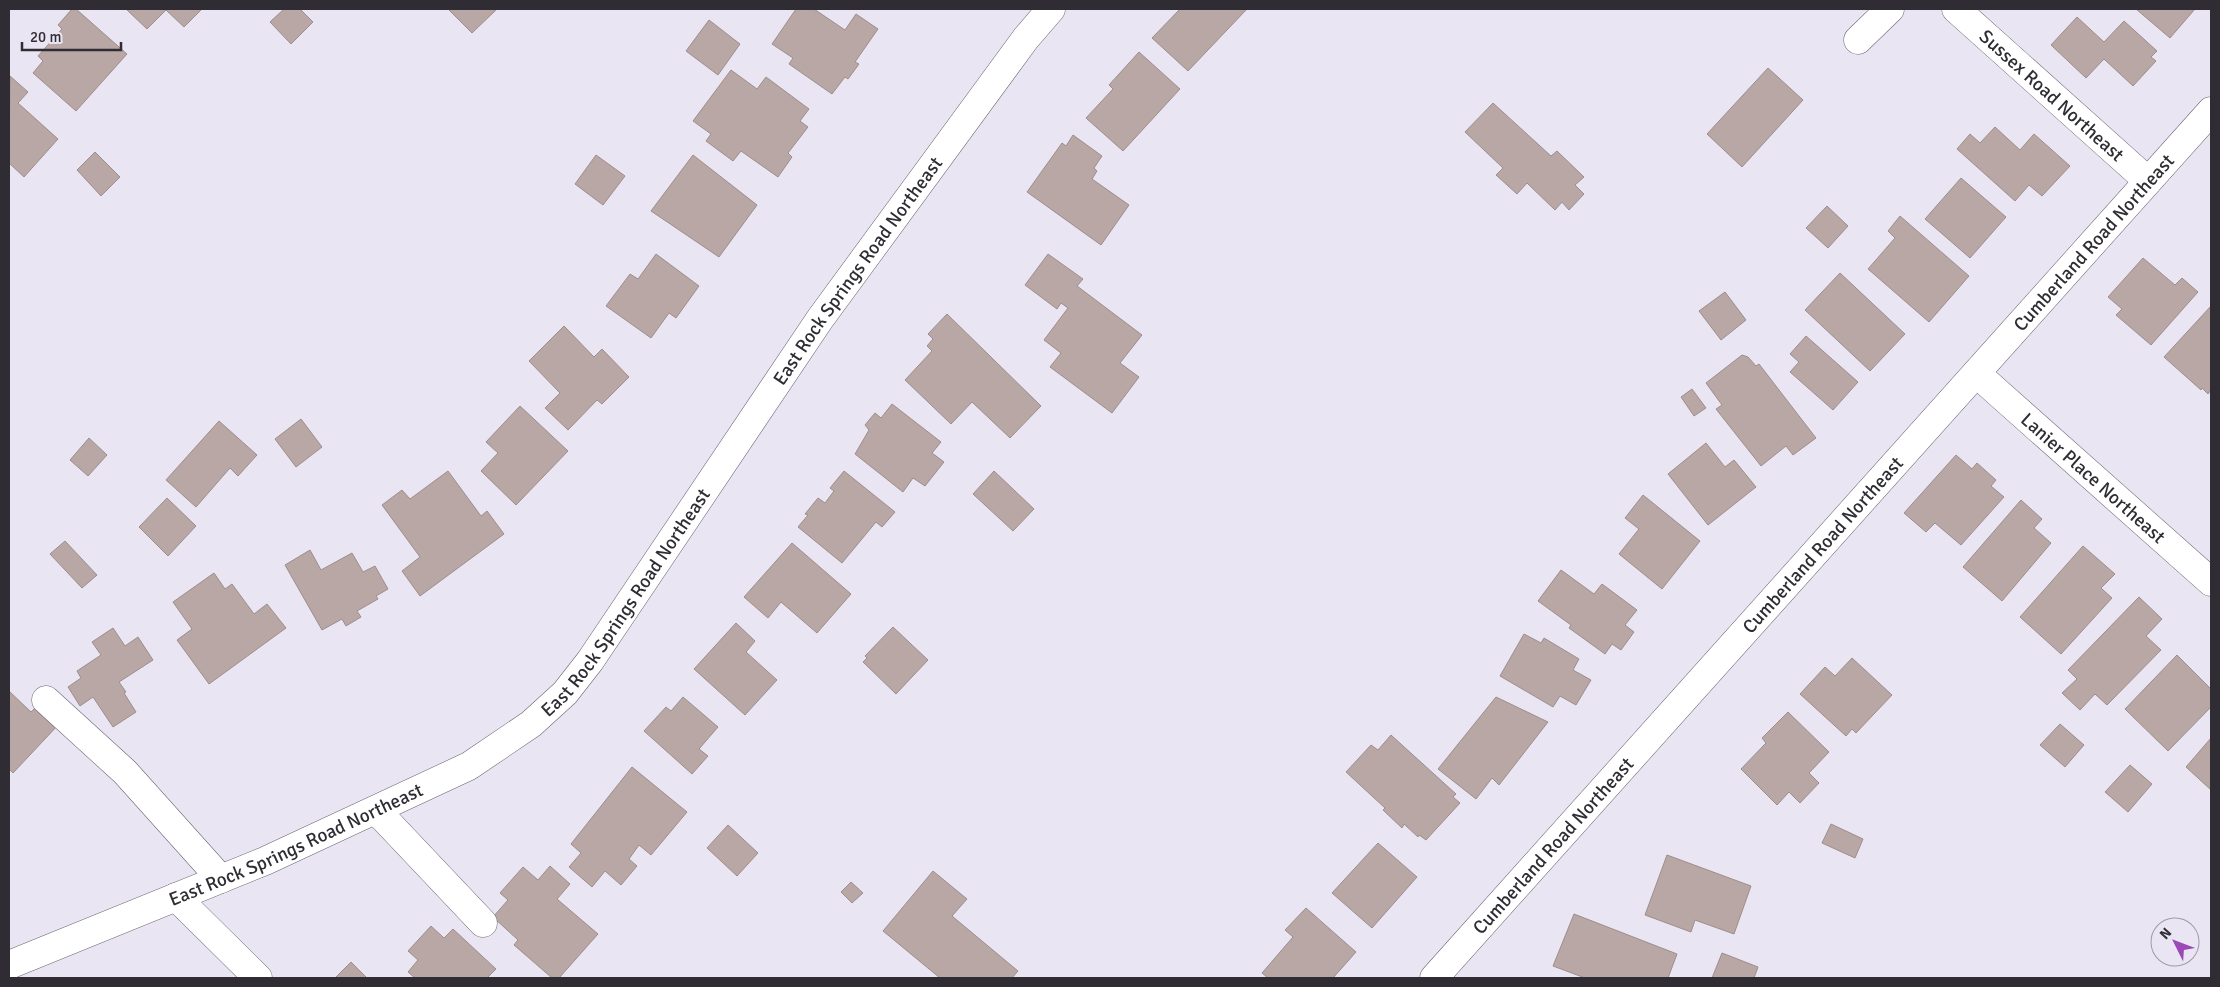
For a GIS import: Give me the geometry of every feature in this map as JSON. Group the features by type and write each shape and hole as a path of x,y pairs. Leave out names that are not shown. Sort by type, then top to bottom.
{"street":[{"name":"East Rock Springs Road Northeast","path":"9,965 265,861 469,766 531,724 565,693 590,661 820,319 1026,38 1051,9"},
{"path":"1858,40 1890,9"},
{"name":"Sussex Road Northeast","path":"1956,9 2148,182"},
{"name":"Cumberland Road Northeast","path":"1434,978 1977,374 2211,110"},
{"name":"Lanier Place Northeast","path":"1977,374 2211,582"},
{"path":"46,700 125,772 221,879"},
{"path":"376,810 483,923"},
{"path":"176,897 258,978"}],"building":[{"path":"72,9 76,9 127,54 76,111 33,73 43,61 38,56 62,29 58,25"},
{"path":"126,9 202,9 184,27 166,10 147,29"},
{"path":"284,9 300,9 313,22 291,44 270,22"},
{"path":"448,9 497,9 472,33"},
{"path":"796,9 814,9 845,30 856,14 878,29 855,62 859,64 848,79 845,77 832,94 789,64 793,58 772,44"},
{"path":"1180,9 1247,9 1188,71 1152,38"},
{"path":"2136,9 2195,9 2170,38"},
{"path":"2077,17 2104,42 2124,21 2157,51 2151,57 2156,61 2133,86 2104,59 2086,78 2051,45"},
{"path":"709,20 740,44 718,75 686,51"},
{"path":"1139,52 1180,89 1123,151 1086,118 1113,89 1109,85"},
{"path":"1768,68 1803,100 1742,167 1707,134"},
{"path":"731,70 757,89 766,77 809,109 800,121 808,127 788,153 792,157 778,177 741,151 733,161 706,141 711,134 693,121"},
{"path":"10,76 28,92 18,103 58,139 24,177 9,163"},
{"path":"1493,103 1551,156 1557,151 1584,177 1575,185 1584,194 1569,210 1562,202 1555,210 1527,183 1517,194 1496,175 1503,168 1465,132"},
{"path":"1995,127 2020,150 2034,134 2070,166 2042,196 2029,185 2015,201 1957,149 1970,134 1980,143"},
{"path":"1073,135 1102,156 1094,168 1097,171 1092,179 1129,205 1101,245 1027,192 1062,143 1066,146"},
{"path":"95,152 120,177 101,196 77,170"},
{"path":"596,155 625,176 603,205 575,184"},
{"path":"693,155 757,205 719,257 651,211"},
{"path":"1961,178 2006,217 1970,258 1925,219"},
{"path":"1827,206 1848,226 1828,248 1806,228"},
{"path":"1900,216 1969,276 1929,322 1868,269 1895,238 1888,231"},
{"path":"656,254 699,286 676,318 669,313 651,338 606,306 630,274 638,279"},
{"path":"1048,254 1083,279 1077,286 1142,335 1120,363 1139,377 1112,413 1050,367 1061,353 1044,340 1068,308 1061,303 1057,309 1025,285"},
{"path":"2143,258 2175,285 2182,278 2198,292 2151,345 2116,315 2122,309 2108,297"},
{"path":"1840,273 1905,334 1870,371 1805,310"},
{"path":"1725,292 1746,320 1721,340 1699,311"},
{"path":"2211,306 2211,390 2208,394 2164,357"},
{"path":"947,314 1041,406 1010,438 972,402 951,424 905,380 932,351 927,346 933,339 928,334"},
{"path":"564,326 594,357 602,349 629,377 602,404 597,400 568,430 545,408 560,393 529,361"},
{"path":"1806,336 1858,382 1833,410 1790,372 1799,362 1790,354"},
{"path":"1742,355 1748,357 1756,366 1759,364 1816,438 1793,455 1786,446 1761,466 1716,409 1722,405 1706,383"},
{"path":"1692,389 1706,408 1694,416 1681,397"},
{"path":"892,404 941,442 932,453 944,462 925,486 913,478 903,492 855,454 869,430 865,425 875,413 881,418"},
{"path":"520,406 568,451 516,505 481,471 498,453 486,442"},
{"path":"301,419 322,447 296,467 275,439"},
{"path":"219,421 257,455 238,476 230,468 196,507 166,480"},
{"path":"89,438 107,455 88,476 70,460"},
{"path":"1706,443 1725,467 1734,460 1756,487 1708,525 1668,474"},
{"path":"1956,455 1972,469 1977,463 1996,480 1991,486 2004,497 1961,545 1935,523 1926,532 1904,513"},
{"path":"448,471 481,516 487,511 504,534 420,596 402,571 420,557 382,505 402,490 410,499"},
{"path":"844,471 895,512 882,527 876,522 842,563 798,527 808,515 805,514 818,498 825,503 834,491 830,488"},
{"path":"994,471 1034,509 1013,531 973,494"},
{"path":"1643,495 1700,541 1662,589 1619,554 1639,529 1625,518"},
{"path":"167,498 196,526 168,556 139,527"},
{"path":"2021,500 2042,519 2034,528 2051,543 2002,601 1963,567"},
{"path":"65,541 97,575 82,588 50,554"},
{"path":"792,543 851,594 817,633 781,602 768,618 744,597"},
{"path":"2083,546 2115,574 2101,588 2112,598 2061,654 2020,617"},
{"path":"310,550 321,570 352,553 363,572 375,566 388,589 376,596 378,599 357,611 361,617 346,626 342,619 322,630 285,565"},
{"path":"1561,570 1594,594 1602,584 1637,610 1625,625 1634,632 1621,650 1612,644 1605,654 1569,628 1571,625 1538,601"},
{"path":"214,573 225,589 232,584 254,614 267,604 286,628 209,684 177,640 192,629 173,602"},
{"path":"2139,597 2162,619 2146,636 2161,650 2107,705 2095,694 2080,710 2062,693 2077,679 2068,670"},
{"path":"736,623 755,641 746,652 777,680 745,715 694,669"},
{"path":"893,627 928,660 896,694 863,662 867,658 865,656"},
{"path":"113,628 125,646 138,637 153,660 119,682 136,712 113,727 93,697 80,706 68,687 81,678 77,671 101,655 92,642"},
{"path":"1524,634 1541,643 1544,638 1579,659 1573,670 1591,680 1576,705 1560,696 1553,707 1500,676"},
{"path":"2177,655 2211,689 2211,707 2168,751 2125,709"},
{"path":"1852,658 1892,695 1856,733 1852,729 1846,736 1800,694 1825,667 1835,676"},
{"path":"9,691 31,712 39,704 60,723 13,773 9,769"},
{"path":"683,697 718,727 699,749 708,756 692,774 644,731 666,707 671,711"},
{"path":"1496,697 1548,722 1499,785 1492,778 1476,799 1438,769"},
{"path":"1788,712 1829,752 1809,773 1819,783 1800,803 1789,792 1777,805 1741,769 1766,743 1762,738"},
{"path":"2060,724 2084,745 2065,767 2040,745"},
{"path":"1391,735 1456,794 1453,797 1460,803 1426,840 1419,835 1418,837 1404,824 1402,828 1383,810 1385,808 1346,772 1371,745 1378,750"},
{"path":"2211,738 2211,790 2186,767"},
{"path":"2130,765 2152,784 2128,812 2105,792"},
{"path":"632,767 687,812 651,855 639,845 629,859 637,866 621,885 605,871 592,887 569,867 581,853 571,844"},
{"path":"1831,824 1863,839 1855,858 1822,843"},
{"path":"728,825 758,853 737,876 707,848"},
{"path":"1378,843 1417,877 1372,928 1332,893"},
{"path":"1667,855 1751,886 1734,934 1695,920 1691,932 1645,915"},
{"path":"550,866 570,884 557,899 598,934 559,978 552,978 514,945 518,940 493,917 508,900 500,893 523,867 538,880"},
{"path":"933,871 967,899 952,916 1018,971 1012,978 940,978 883,931"},
{"path":"851,882 863,893 852,903 841,892"},
{"path":"1306,908 1356,952 1333,978 1268,978 1262,973 1293,937 1285,930"},
{"path":"1574,914 1677,954 1668,978 1585,978 1553,966"},
{"path":"431,926 444,938 453,929 496,969 487,978 415,978 408,972 418,960 408,951"},
{"path":"1722,953 1758,967 1754,978 1712,978"},
{"path":"351,962 367,978 335,978"}]}
